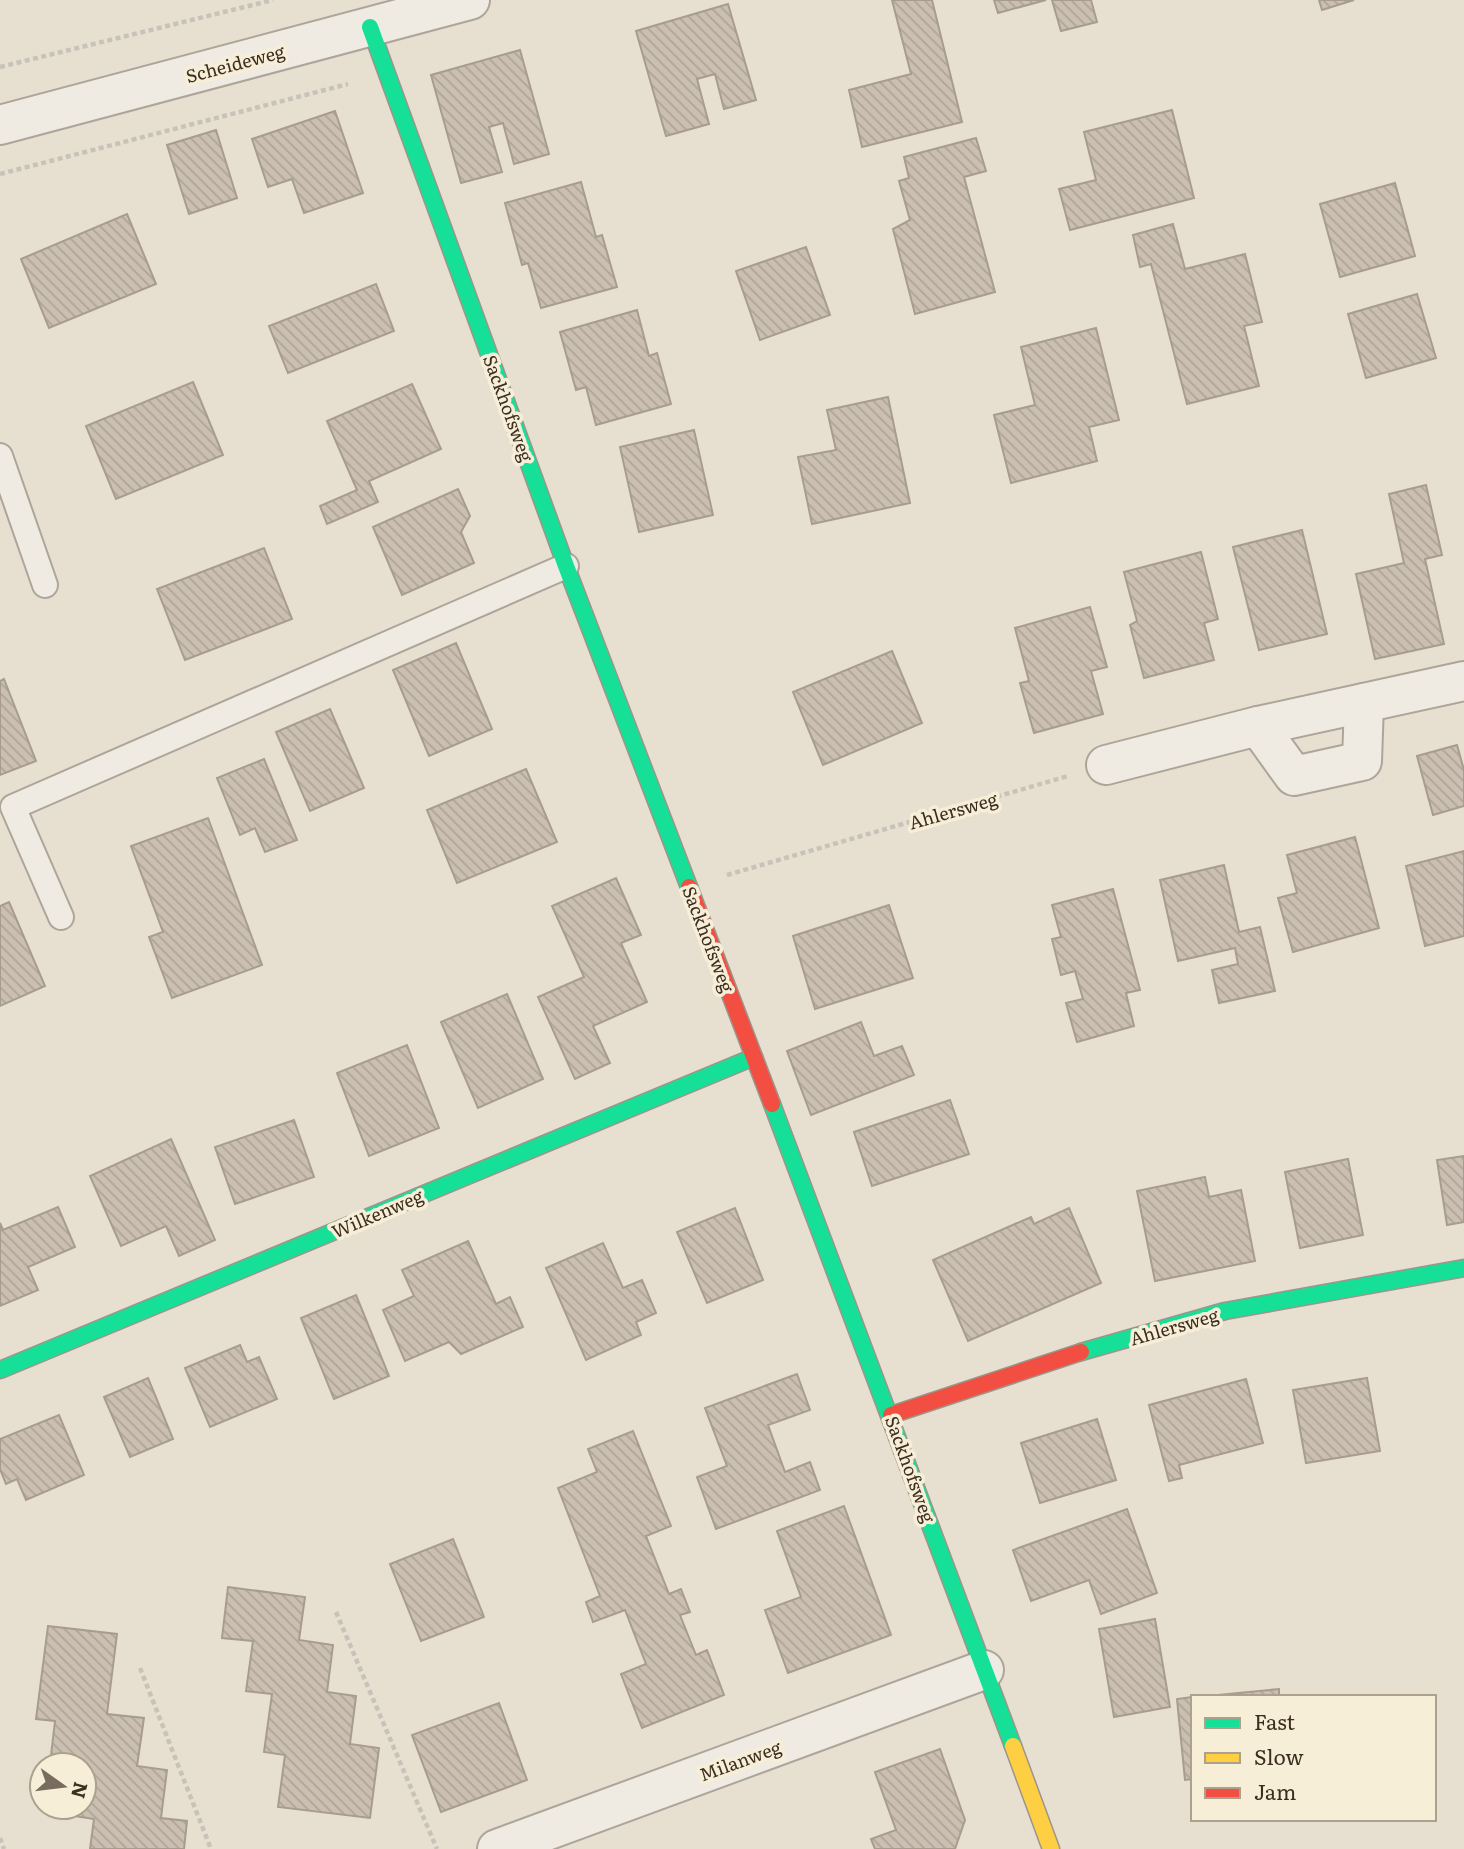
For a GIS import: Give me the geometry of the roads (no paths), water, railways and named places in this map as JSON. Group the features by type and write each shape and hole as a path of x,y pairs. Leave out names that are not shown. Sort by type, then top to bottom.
{"street":[{"name":"Scheideweg","path":"0,125 470,0"},
{"name":"Sackhofsweg","path":"370,27 566,566 891,1415 1051,1849"},
{"path":"1106,765 1258,726 1464,681"},
{"path":"1258,726 1294,776 1362,761 1364,703"},
{"name":"Wilkenweg","path":"0,1370 754,1057"},
{"name":"Ahlersweg","path":"891,1415 1073,1354 1224,1311 1464,1268"},
{"name":"Milanweg","path":"497,1849 984,1670"}],"lane":[{"path":"0,456 45,585"},
{"path":"61,917 13,807 566,566"}]}
